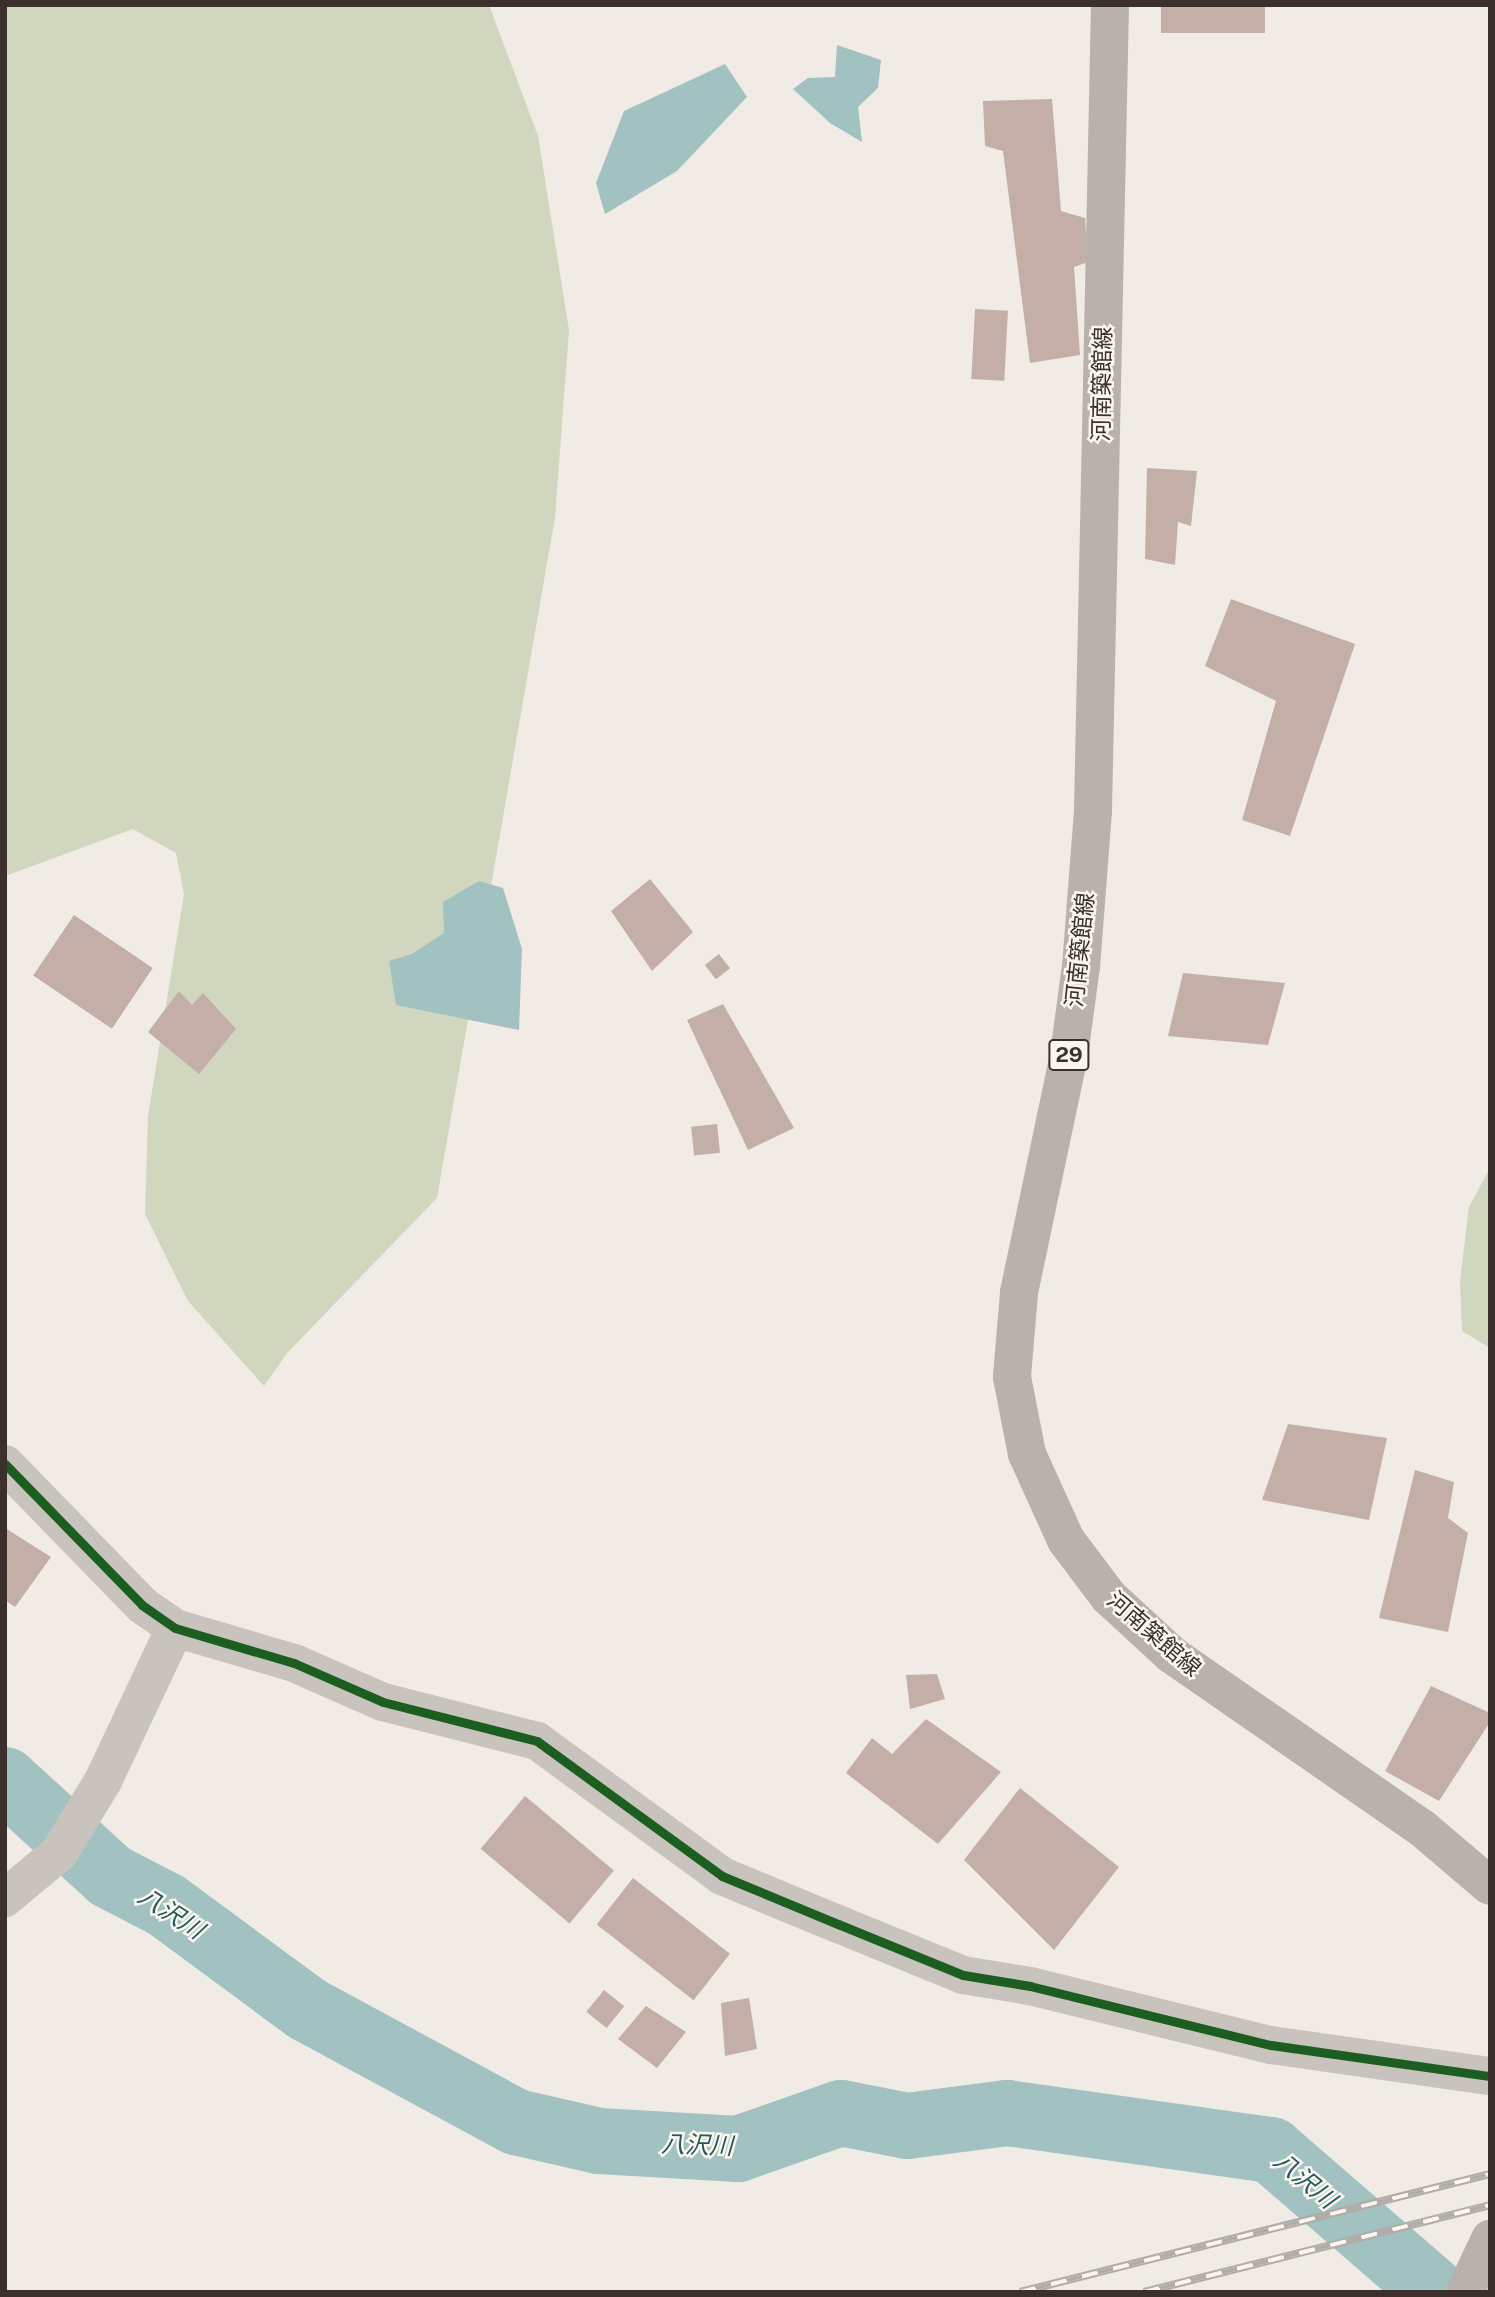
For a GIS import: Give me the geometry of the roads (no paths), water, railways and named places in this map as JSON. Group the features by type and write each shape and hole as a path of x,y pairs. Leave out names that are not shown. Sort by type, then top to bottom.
{"main road":[{"name":"河南築館線","path":"1110,5 1093,811 1081,966 1069,1055 1019,1293 1012,1377 1025,1441 1066,1540 1109,1598 1172,1655 1422,1828 1490,1886"},
{"path":"1467,2288 1490,2239"}],"street":[{"path":"5,1464 142,1605 175,1628 294,1663 383,1702 537,1741 722,1876 963,1975 1030,1986 1271,2045 1490,2076"},
{"path":"5,1898 59,1853 103,1781 175,1628"}],"water":[{"path":"837,45 881,60 878,88 858,107 862,142 830,123 793,89 808,78 835,77"},
{"path":"725,64 747,97 677,171 605,214 596,183 624,111"},
{"path":"479,881 503,888 522,949 519,1030 396,1005 389,961 412,954 444,933 443,902"}],"waterway":[{"name":"八沢川","path":"5,1780 110,1876 166,1905 307,2009 516,2122 599,2141 738,2149 841,2113 907,2126 1007,2113 1271,2150 1435,2292"}],"railway":[{"path":"1020,2292 1490,2174"},
{"path":"1144,2292 1490,2205"}]}
